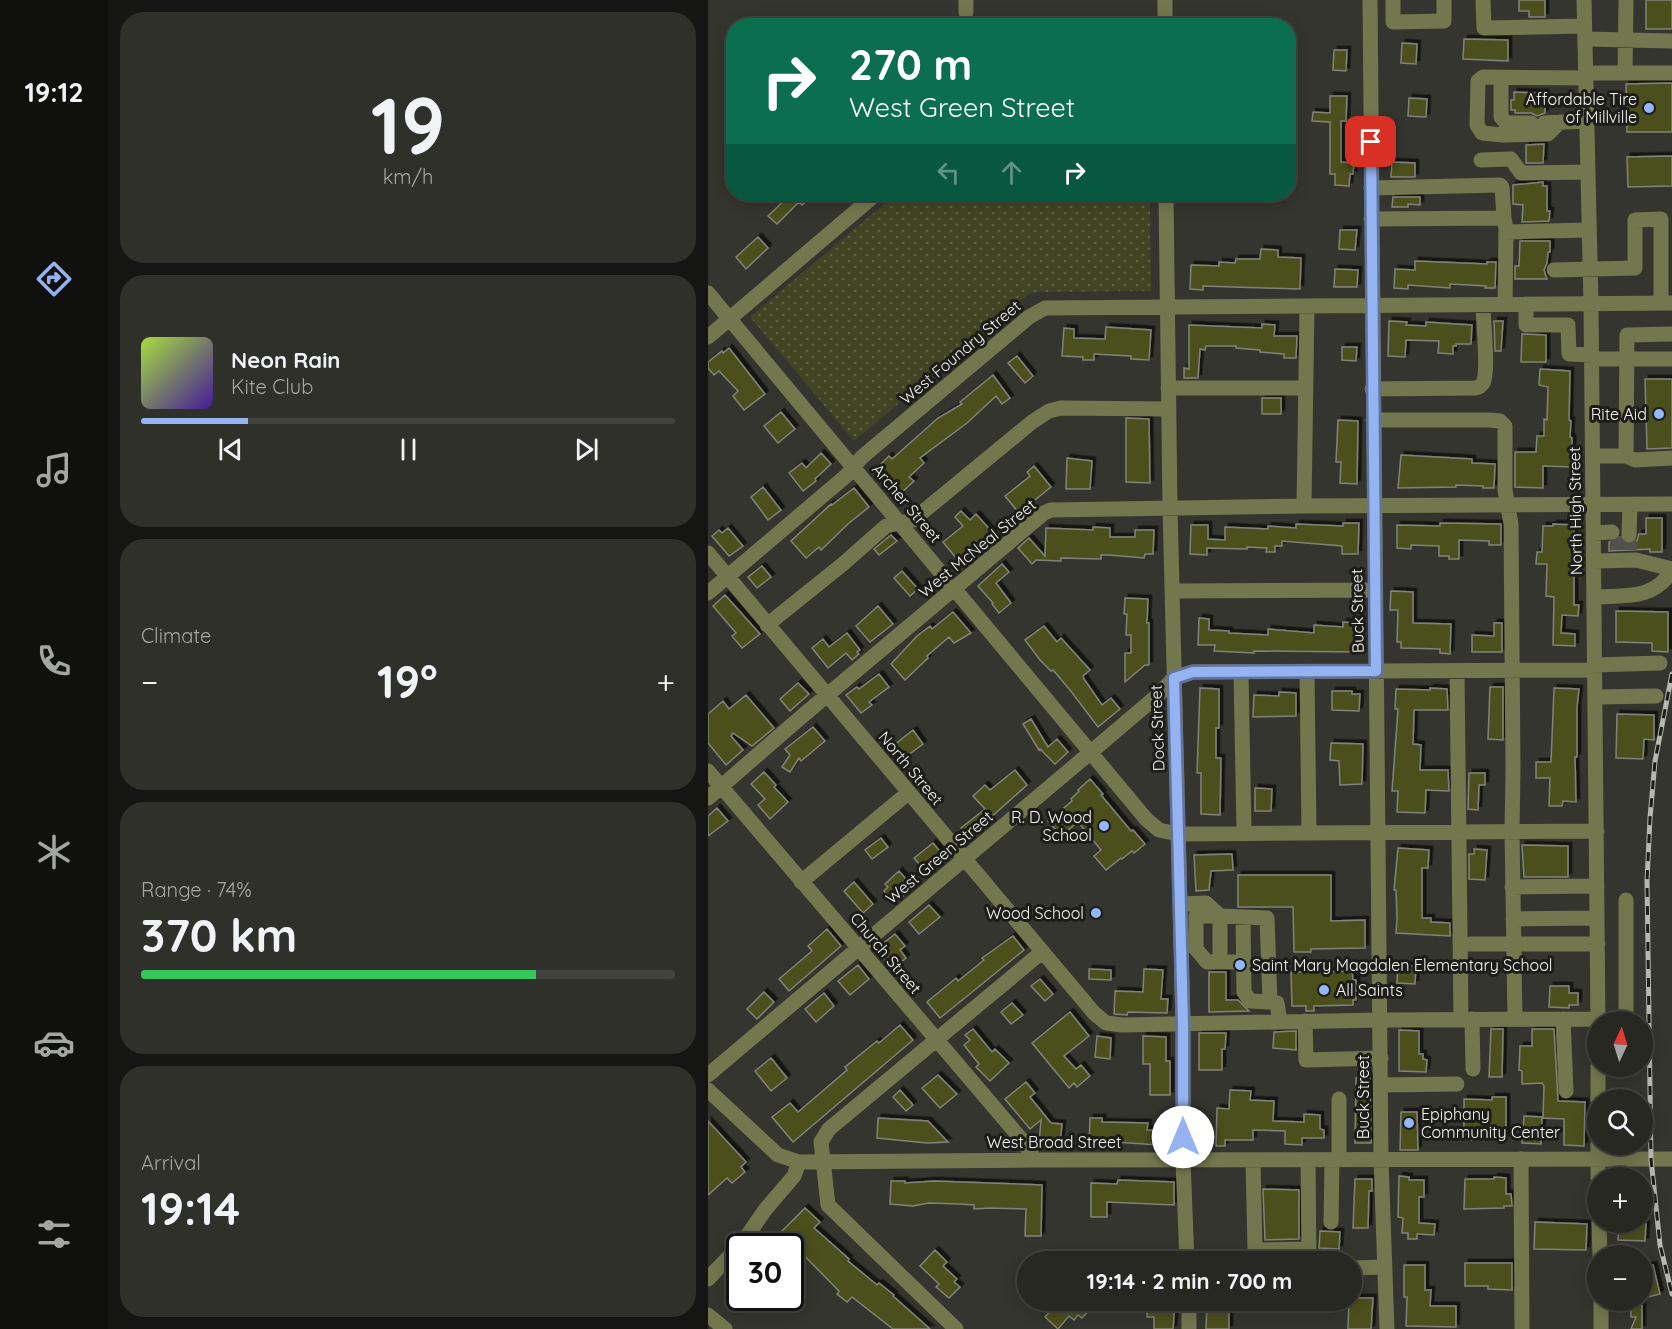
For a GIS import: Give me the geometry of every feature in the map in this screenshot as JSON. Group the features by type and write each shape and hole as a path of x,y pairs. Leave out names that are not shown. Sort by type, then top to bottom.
{"street":[{"path":"1165,0 1165,18"},
{"path":"1370,2 1393,2 1393,22 1444,21 1444,0"},
{"path":"1483,0 1484,28 1584,33 1626,40 1672,40"},
{"name":"North High Street","path":"1584,0 1592,357 1598,1011"},
{"path":"1624,73 1626,0"},
{"name":"Buck Street","path":"1370,2 1372,420 1381,1160 1387,1329"},
{"path":"1560,122 1548,134 1482,133 1478,125 1478,81 1483,77 1672,73"},
{"path":"1501,78 1501,117 1506,123 1587,121"},
{"path":"1481,160 1511,159 1521,174 1588,172"},
{"path":"1371,188 1500,185 1505,225 1505,304"},
{"path":"708,337 868,201"},
{"name":"Dock Street","path":"1167,201 1168,409 1187,1251"},
{"path":"1371,219 1589,230"},
{"path":"1635,268 1635,220 1661,219 1660,268 1667,303"},
{"path":"1554,270 1660,268"},
{"name":"Archer Street","path":"708,293 1146,819 1159,830 1178,834"},
{"name":"West Foundry Street","path":"708,593 846,476 862,457 1034,313 1052,307 1167,309 1667,303"},
{"path":"1372,389 1480,387 1485,368 1483,304"},
{"path":"1526,304 1526,325 1568,325 1569,354 1626,359 1672,359"},
{"path":"1304,506 1307,307"},
{"path":"1626,456 1627,335 1672,334"},
{"path":"1168,388 1306,388"},
{"path":"767,625 886,526 913,520 1048,411 1061,408 1168,409"},
{"path":"1372,420 1489,420 1504,423 1505,490 1511,524 1512,887 1515,1019"},
{"path":"1593,456 1626,456 1635,460 1672,458"},
{"path":"1594,561 1672,504"},
{"name":"West McNeal Street","path":"708,798 1044,513 1051,510 1593,505 1620,540"},
{"path":"1594,533 1620,540 1672,569 1665,582 1654,590 1637,595 1594,597"},
{"name":"North Street","path":"708,553 1099,1018 1113,1024 1587,1020"},
{"path":"1172,591 1375,590"},
{"path":"1174,678 1193,672 1512,670 1660,663"},
{"path":"1456,671 1458,831 1466,1019 1473,1069"},
{"path":"1241,672 1244,833"},
{"path":"1307,672 1309,832"},
{"name":"West Green Street","path":"708,1075 1158,695 1174,678"},
{"path":"1595,697 1656,696"},
{"name":"Church Street","path":"708,771 1022,1140 1035,1160"},
{"path":"801,882 908,793"},
{"path":"1178,834 1597,831"},
{"path":"1512,887 1597,886"},
{"path":"1626,900 1626,1011"},
{"path":"1180,904 1206,903 1220,916 1220,962"},
{"path":"1243,962 1207,962 1196,949 1194,917 1267,918 1270,1002"},
{"path":"1243,917 1244,992 1250,1001 1278,1003 1280,1022"},
{"path":"1513,919 1597,923 1626,928"},
{"path":"1470,944 1598,944"},
{"path":"956,1329 830,1207 826,1198 821,1142 829,1130 1042,952"},
{"path":"1563,1019 1566,1091"},
{"path":"1305,1021 1305,1060 1381,1058"},
{"path":"1381,1085 1457,1084"},
{"path":"708,1090 778,1155 800,1162 794,1176 765,1210 743,1242 708,1279"},
{"path":"1331,1222 1339,1099"},
{"name":"West Broad Street","path":"800,1162 1521,1159 1587,1153"},
{"name":"West Broad Street","path":"1630,1155 1672,1159"},
{"path":"1521,1159 1522,1329"},
{"path":"1253,1160 1255,1250 1264,1251"},
{"path":"1308,1160 1309,1251"},
{"path":"1362,1268 1385,1267"},
{"path":"1189,1311 1189,1329"},
{"path":"1601,1311 1601,1329"},
{"path":"708,1315 725,1329"}],"green space":[{"path":"888,201 1150,201 1151,291 1036,292 1029,294 854,441 750,317"}],"building":[{"path":"1519,0 1545,0 1545,17 1529,17 1529,11 1519,11"},
{"path":"1646,0 1672,0 1672,29 1646,29"},
{"path":"1464,39 1508,40 1508,61 1463,59"},
{"path":"1402,43 1417,44 1416,64 1401,63"},
{"path":"1334,50 1347,50 1346,71 1333,70"},
{"name":"Affordable Tire of Millville","path":"1672,83 1672,132 1627,132 1626,84"},
{"path":"1514,92 1545,93 1545,113 1537,116 1531,113 1515,113 1515,110 1511,110"},
{"path":"1330,96 1347,96 1346,121 1341,121 1341,162 1354,163 1349,186 1335,185 1335,174 1330,174 1330,122 1312,121 1313,112 1330,113"},
{"path":"1409,98 1427,99 1426,117 1408,116"},
{"path":"1544,144 1543,163 1526,163 1526,145"},
{"path":"1672,156 1672,186 1628,187 1627,157"},
{"path":"1392,162 1415,163 1415,177 1391,177"},
{"path":"1543,182 1543,186 1547,186 1549,221 1522,222 1523,205 1513,204 1513,185"},
{"path":"1393,197 1420,197 1420,205 1408,204 1408,207 1392,207"},
{"path":"784,201 806,201 802,205 799,202 777,224 768,216"},
{"path":"1340,230 1357,230 1355,250 1339,249"},
{"path":"758,237 768,248 746,269 736,257"},
{"path":"1520,241 1550,241 1550,252 1548,252 1544,270 1547,279 1515,279 1515,266 1519,266"},
{"path":"1261,249 1278,250 1278,257 1301,258 1300,289 1203,286 1203,290 1190,289 1191,265 1219,266 1219,262 1235,263 1236,259 1260,259"},
{"path":"1415,261 1487,264 1487,262 1496,262 1495,288 1450,284 1450,288 1408,285 1408,289 1394,288 1395,269 1415,270"},
{"path":"1335,269 1358,270 1357,287 1334,287"},
{"path":"1389,321 1426,326 1426,322 1472,325 1471,344 1456,344 1453,346 1453,354 1438,353 1439,341 1406,340 1405,357 1388,356"},
{"path":"1494,321 1503,321 1501,351 1495,351"},
{"path":"1262,324 1275,325 1274,336 1297,336 1296,358 1284,358 1284,354 1236,348 1236,346 1206,346 1205,350 1200,349 1198,378 1184,378 1184,368 1189,369 1189,325 1262,328"},
{"path":"1106,327 1151,330 1149,360 1131,359 1131,356 1094,354 1094,360 1062,356 1064,328 1074,329 1074,338 1105,339"},
{"path":"1522,334 1546,335 1546,362 1521,362"},
{"path":"1342,347 1357,347 1356,361 1342,360"},
{"path":"729,348 765,394 744,410 733,396 738,391 719,371 714,375 708,368 708,362"},
{"path":"1017,356 1033,376 1025,383 1008,363"},
{"path":"1540,369 1570,371 1569,420 1571,421 1572,467 1543,466 1543,488 1515,487 1515,452 1536,452 1537,436 1544,436 1548,387 1539,385"},
{"path":"993,375 1010,398 1002,404 996,396 967,423 920,458 924,463 909,477 914,481 900,494 876,469 889,456 892,459 938,418 962,404 960,402"},
{"name":"Rite Aid","path":"1645,379 1672,379 1672,448 1647,449"},
{"path":"1262,398 1281,398 1281,414 1262,414"},
{"path":"781,412 795,429 778,443 764,426"},
{"path":"1126,418 1149,419 1150,483 1126,482"},
{"path":"1338,420 1358,421 1357,484 1340,483 1341,462 1336,462"},
{"path":"821,453 831,464 815,479 816,481 803,491 789,473 802,463 806,468"},
{"path":"1401,455 1472,459 1472,463 1495,464 1494,488 1456,485 1456,487 1398,488"},
{"path":"1067,458 1092,461 1090,489 1066,489"},
{"path":"1034,466 1051,487 1019,513 1005,496 1030,476 1027,472"},
{"path":"763,487 781,510 768,520 751,497"},
{"path":"854,488 869,507 821,550 819,547 806,558 791,541 831,504"},
{"path":"961,511 970,520 976,514 993,533 961,564 943,542 963,526 955,517"},
{"path":"1646,518 1662,518 1662,552 1650,552 1650,549 1609,551 1609,542 1620,537 1623,543 1629,545 1637,541 1639,534 1646,534"},
{"path":"1343,523 1359,523 1358,554 1342,554 1342,546 1282,541 1282,546 1275,546 1275,552 1266,552 1267,548 1247,547 1247,549 1207,548 1207,555 1190,554 1191,525 1208,525 1208,539 1225,540 1225,527 1268,529 1268,526 1296,528 1296,524 1343,526"},
{"path":"1440,523 1501,524 1501,545 1489,545 1489,541 1459,540 1459,559 1439,556 1439,546 1411,545 1411,549 1397,548 1397,525 1440,526"},
{"path":"1553,524 1574,525 1574,605 1579,605 1578,616 1562,615 1561,633 1575,634 1575,646 1553,645 1554,597 1546,596 1547,564 1536,564 1537,552 1542,552 1543,526 1553,526"},
{"path":"1093,527 1110,528 1110,537 1135,537 1135,530 1154,530 1153,554 1145,554 1144,558 1101,555 1101,559 1036,560 1032,564 1018,548 1029,538 1045,556 1046,528 1093,530"},
{"path":"728,528 743,546 729,556 712,536 719,530 722,533"},
{"path":"891,535 897,541 879,555 874,549"},
{"path":"1002,564 1009,572 996,583 1011,603 999,613 978,586"},
{"path":"762,566 771,577 757,588 748,577"},
{"path":"902,571 918,589 910,596 894,578"},
{"path":"1391,591 1413,592 1413,623 1451,624 1450,654 1440,653 1440,649 1401,648 1401,642 1397,642 1398,610 1390,610"},
{"path":"725,595 760,634 742,648 732,636 736,633 713,606"},
{"path":"1125,598 1148,599 1149,665 1145,665 1125,682 1125,653 1131,653 1131,635 1126,635"},
{"path":"878,606 893,624 870,642 856,626"},
{"path":"1616,611 1668,612 1668,652 1652,651 1652,643 1616,642"},
{"path":"953,612 971,633 954,643 949,637 905,680 891,664 917,636 930,626 932,629"},
{"path":"1199,618 1209,619 1209,630 1268,635 1268,629 1314,633 1314,625 1343,627 1343,622 1359,623 1358,652 1214,651 1215,645 1198,645"},
{"path":"1494,623 1502,623 1502,652 1472,652 1472,635 1494,636"},
{"path":"1044,626 1057,642 1061,638 1090,670 1083,676 1084,679 1102,705 1111,698 1120,709 1098,727 1070,690 1053,670 1051,671 1040,660 1025,640"},
{"path":"847,633 860,650 857,652 859,654 852,660 846,653 828,668 812,648 823,639 829,647"},
{"path":"879,674 889,687 869,702 872,705 861,713 846,695 857,687 859,689"},
{"path":"798,683 809,694 790,711 780,699"},
{"path":"1490,687 1503,687 1503,740 1488,739"},
{"path":"1200,688 1219,689 1216,758 1221,758 1220,815 1201,814 1201,773 1197,773"},
{"path":"1430,688 1447,689 1448,710 1414,710 1413,744 1421,745 1420,770 1448,770 1449,791 1426,790 1425,813 1397,812 1398,791 1392,791 1398,709 1395,709 1396,689 1430,690"},
{"path":"1554,688 1579,689 1577,757 1575,757 1576,802 1563,801 1562,806 1549,806 1550,778 1536,778 1536,762 1551,762"},
{"path":"1332,691 1352,691 1352,694 1360,694 1359,711 1332,710"},
{"path":"1279,692 1296,693 1296,716 1253,717 1254,695 1279,696"},
{"path":"746,695 774,728 752,746 733,733 731,736 743,750 726,765 708,743 708,714 723,701 729,709"},
{"path":"1617,714 1654,715 1654,740 1644,739 1643,759 1616,758"},
{"path":"1031,719 1048,747 1057,739 1068,752 1055,764 1039,750 1023,724"},
{"path":"813,727 825,741 801,761 799,758 790,772 782,767 790,755 785,749"},
{"path":"913,730 923,744 904,758 894,745"},
{"path":"1331,743 1363,744 1362,784 1340,785 1339,761 1330,760"},
{"path":"1015,770 1027,785 968,838 961,828 985,809 973,796 985,785 990,790"},
{"path":"764,772 788,802 770,819 758,805 765,799 751,784"},
{"path":"1469,773 1485,773 1485,785 1479,785 1478,810 1468,809"},
{"name":"R. D. Wood School","path":"1090,779 1131,831 1133,830 1145,844 1106,870 1094,856 1101,850 1078,822 1061,836 1048,821 1072,801 1071,799 1078,790"},
{"path":"1255,788 1272,789 1271,811 1255,811"},
{"path":"717,808 728,821 708,836 708,816"},
{"path":"881,838 888,847 872,859 865,850"},
{"path":"933,843 943,855 924,870 914,858"},
{"path":"1522,845 1568,846 1568,877 1524,877"},
{"path":"1398,848 1429,850 1428,868 1422,868 1422,918 1431,918 1431,922 1450,923 1450,936 1396,933 1396,890 1394,890"},
{"path":"1474,849 1487,850 1485,880 1469,879 1469,854 1474,854"},
{"path":"1232,854 1233,870 1211,871 1209,890 1196,891 1194,855"},
{"path":"899,871 913,887 895,903 884,891 888,887 885,884"},
{"path":"1238,875 1331,875 1331,921 1365,920 1365,948 1311,949 1311,952 1294,952 1293,907 1238,907"},
{"path":"854,882 873,904 863,913 844,891"},
{"path":"929,905 940,917 919,934 909,922"},
{"path":"827,929 841,946 789,991 779,979 812,951 808,946"},
{"path":"895,934 905,946 900,950 906,958 898,965 891,957 886,962 876,949"},
{"path":"1013,936 1024,950 940,1018 927,1002 956,978 958,981 984,960 982,958"},
{"path":"858,965 869,979 850,995 838,981"},
{"path":"1398,965 1416,966 1415,984 1397,983"},
{"name":"All Saints","path":"1305,968 1314,968 1314,972 1352,971 1353,980 1356,980 1356,1000 1353,1000 1353,1005 1314,1006 1314,1011 1306,1011 1306,1006 1292,1006 1291,972 1305,972"},
{"path":"1089,969 1111,970 1111,980 1089,979"},
{"path":"1144,969 1163,970 1161,999 1168,999 1167,1013 1114,1014 1115,991 1143,992"},
{"path":"1209,972 1226,972 1226,1000 1238,1000 1249,1011 1209,1012"},
{"path":"1040,979 1053,994 1045,1001 1031,986"},
{"path":"1550,986 1569,986 1569,993 1578,993 1578,1005 1569,1005 1569,1008 1549,1007"},
{"path":"764,992 774,1002 757,1019 747,1009"},
{"path":"824,993 834,1006 816,1022 805,1009"},
{"path":"1012,1003 1023,1015 1011,1024 1001,1012"},
{"path":"1070,1012 1089,1036 1064,1056 1076,1069 1081,1065 1090,1076 1077,1087 1074,1083 1069,1088 1032,1043"},
{"path":"900,1025 913,1040 793,1142 772,1117 790,1103 798,1112 847,1070 845,1067"},
{"path":"973,1029 992,1052 995,1049 1009,1063 990,1081 976,1067 979,1064 964,1045 970,1040 965,1035"},
{"path":"1491,1029 1503,1029 1502,1077 1489,1077"},
{"path":"1532,1029 1554,1029 1558,1101 1585,1102 1584,1146 1564,1145 1564,1119 1543,1118 1544,1086 1542,1083 1522,1084 1522,1071 1519,1070 1520,1046 1532,1046"},
{"path":"1399,1030 1419,1031 1419,1054 1423,1054 1423,1059 1427,1060 1426,1072 1399,1071"},
{"path":"1296,1031 1296,1050 1273,1048 1274,1032"},
{"path":"1199,1033 1226,1033 1225,1049 1222,1049 1222,1070 1199,1070"},
{"path":"1097,1036 1111,1038 1110,1059 1095,1057"},
{"path":"1143,1036 1166,1037 1166,1061 1170,1061 1170,1095 1150,1095 1150,1064 1143,1064"},
{"path":"771,1058 787,1078 771,1091 755,1071"},
{"path":"938,1075 957,1094 940,1108 922,1088"},
{"path":"1356,1078 1370,1078 1371,1143 1355,1143"},
{"path":"1026,1082 1035,1093 1030,1097 1051,1123 1062,1124 1060,1145 1039,1143 1041,1120 1030,1129 1005,1099"},
{"path":"900,1090 913,1105 906,1111 893,1097"},
{"path":"1230,1090 1251,1091 1250,1100 1274,1101 1273,1121 1304,1122 1304,1114 1320,1115 1320,1129 1324,1130 1324,1138 1302,1138 1302,1145 1285,1144 1285,1131 1253,1130 1253,1140 1225,1140 1225,1146 1216,1146 1217,1108 1229,1109"},
{"path":"1492,1097 1506,1097 1506,1139 1473,1137 1473,1140 1464,1139 1464,1099 1492,1100"},
{"name":"Epiphany Community Center","path":"1401,1112 1417,1112 1418,1150 1400,1150"},
{"path":"1524,1116 1542,1117 1541,1144 1522,1143"},
{"path":"878,1118 928,1121 948,1142 927,1143 877,1138"},
{"path":"1090,1118 1102,1118 1102,1122 1148,1123 1147,1130 1173,1130 1173,1146 1100,1141 1100,1144 1089,1144"},
{"path":"708,1121 746,1162 741,1167 745,1172 732,1183 727,1178 708,1195"},
{"path":"1399,1176 1409,1177 1409,1180 1424,1180 1424,1197 1419,1197 1419,1223 1435,1224 1434,1235 1417,1234 1417,1239 1408,1239 1408,1233 1402,1233 1403,1218 1398,1217"},
{"path":"1494,1177 1506,1178 1506,1194 1511,1194 1512,1206 1464,1209 1465,1179 1494,1179"},
{"path":"1355,1179 1372,1179 1372,1191 1369,1191 1368,1228 1353,1228"},
{"path":"1118,1180 1174,1182 1174,1205 1107,1202 1107,1217 1091,1217 1091,1183 1117,1184"},
{"path":"891,1181 1042,1185 1041,1236 1025,1236 1026,1209 974,1209 974,1205 959,1204 929,1203 913,1206 890,1204"},
{"path":"1263,1189 1299,1190 1299,1239 1265,1240"},
{"path":"805,1208 820,1222 814,1228 849,1259 848,1261 877,1285 879,1283 894,1295 930,1329 893,1329 852,1297 847,1302 837,1294 839,1291 804,1255 804,1233 781,1232"},
{"path":"1535,1222 1587,1224 1586,1250 1534,1249"},
{"path":"1320,1231 1340,1232 1339,1249 1319,1248"},
{"path":"1618,1233 1645,1233 1645,1241 1618,1240"},
{"path":"935,1250 947,1262 943,1266 957,1279 954,1282 960,1287 949,1298 936,1287 939,1284 920,1266"},
{"path":"1465,1263 1512,1263 1512,1290 1488,1289 1488,1286 1465,1286"},
{"path":"1404,1265 1425,1265 1425,1290 1431,1290 1430,1306 1456,1306 1456,1327 1406,1326 1407,1297 1404,1297"},
{"path":"1653,1265 1660,1294 1653,1296"},
{"path":"1362,1298 1373,1298 1371,1329 1348,1329 1349,1311 1362,1311"},
{"path":"1050,1311 1088,1311 1082,1318 1078,1315 1074,1320 1069,1316 1058,1329 1045,1317"},
{"path":"1147,1311 1174,1311 1173,1329 1154,1329 1154,1317 1147,1317"},
{"path":"1207,1311 1229,1311 1229,1329 1206,1329"},
{"path":"1631,1311 1642,1311 1642,1329 1631,1329 1636,1317 1631,1317"}],"tunnel":[{"path":"1629,535 1629,550"},
{"path":"1618,536 1618,550"}],"railway":[{"path":"1672,674 1655,761 1647,881 1651,1159 1660,1245 1672,1294"}],"place":[{"name":"Affordable Tire of Millville","path":"1649,108"},
{"name":"Rite Aid","path":"1659,414"},
{"name":"R. D. Wood School","path":"1104,826"},
{"name":"Wood School","path":"1096,913"},
{"name":"Saint Mary Magdalen Elementary School","path":"1240,965"},
{"name":"All Saints","path":"1324,990"},
{"name":"Epiphany Community Center","path":"1409,1123"}],"route":[{"path":"1183,1137 1183,1023 1174,678 1193,672 1376,671 1371,142"}]}
